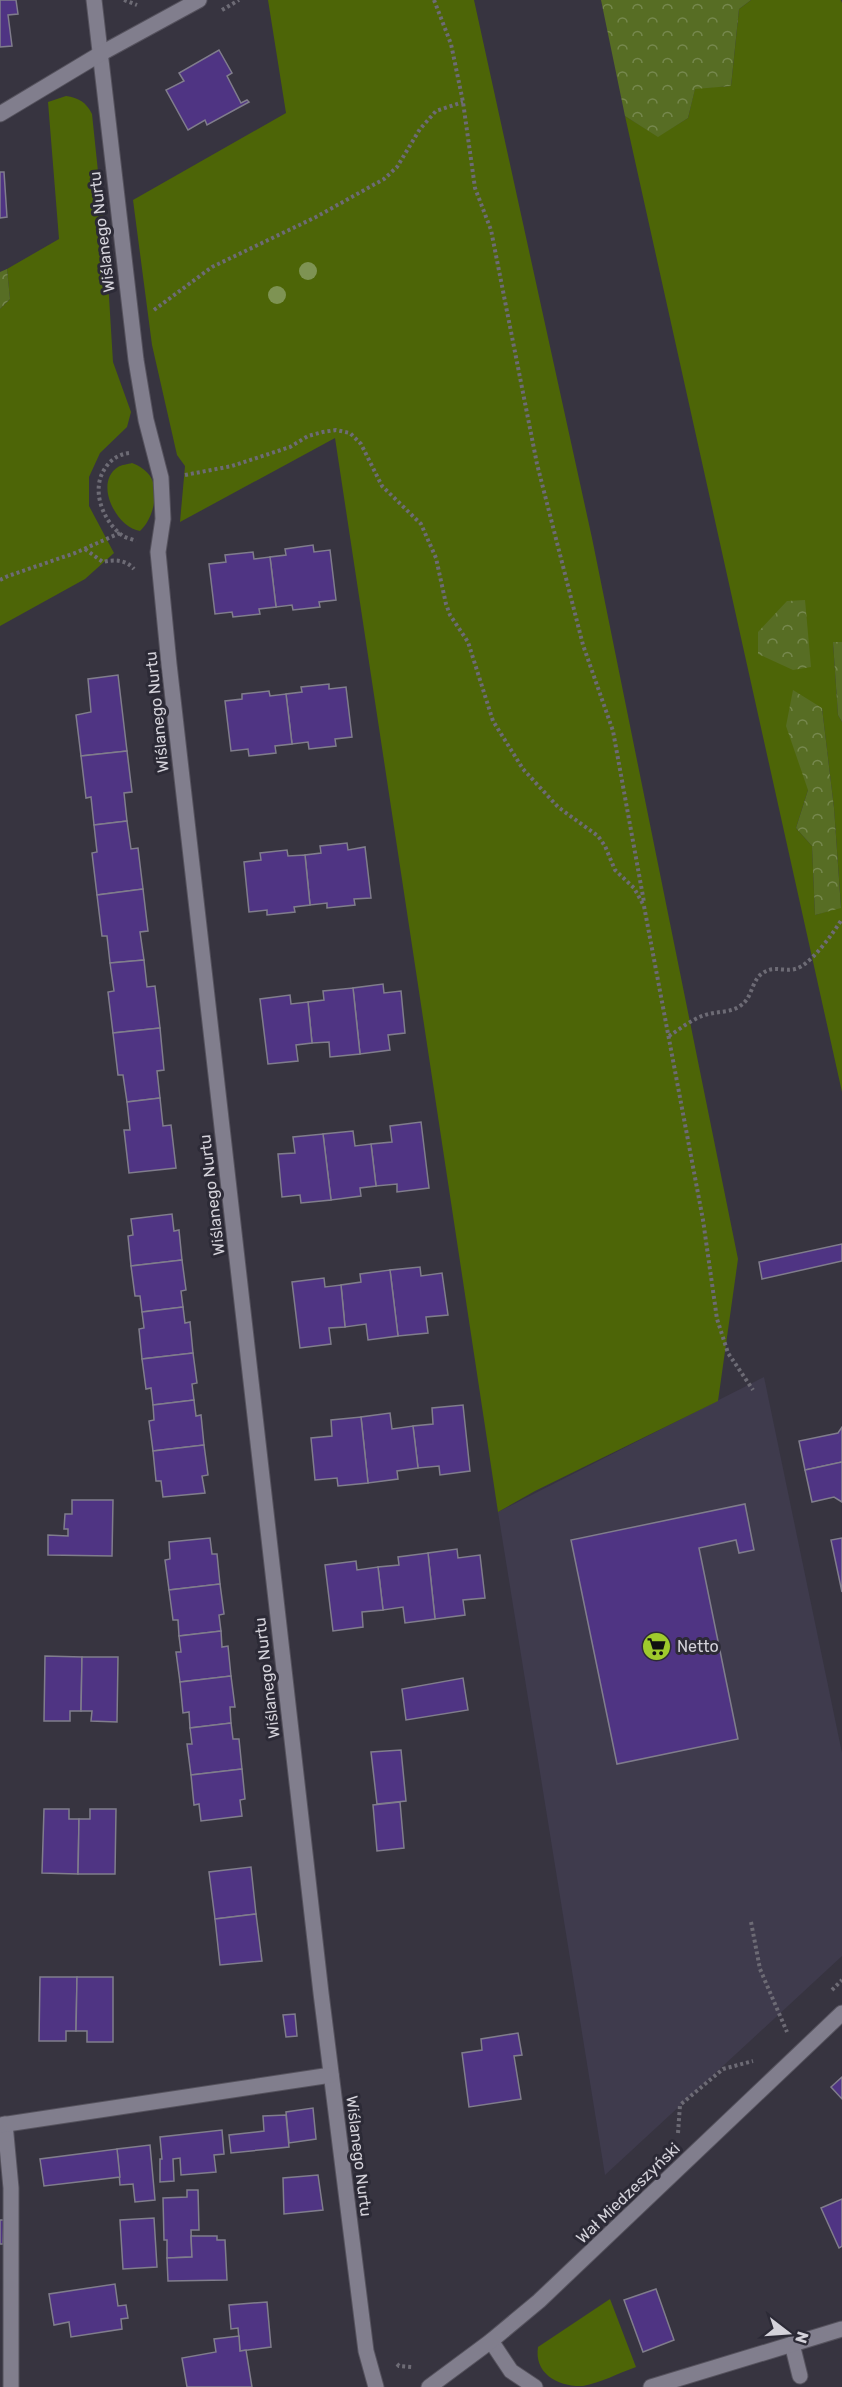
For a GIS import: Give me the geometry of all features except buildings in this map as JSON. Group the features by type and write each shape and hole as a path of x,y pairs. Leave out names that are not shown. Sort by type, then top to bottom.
{"street":[{"name":"Wiślanego Nurtu","path":"94,0 132,326 146,420 161,478 163,519 158,552 331,2075 366,2351 376,2387"},
{"path":"0,114 100,54 199,0"},
{"name":"Wał Miedzeszyński","path":"429,2387 491,2341 569,2274 842,2013"},
{"path":"11,2387 11,2188 2,2125 331,2075"},
{"path":"651,2387 842,2329"},
{"path":"491,2341 511,2371 535,2387"},
{"path":"792,2344 800,2376"}],"path":[{"path":"220,11 239,0"},
{"path":"434,0 451,44 463,102 475,188 491,230 537,464 583,645 613,731 703,1220 717,1319 728,1353 753,1390"},
{"path":"132,326 212,267 316,217 384,178 397,166 420,129 436,111 463,102"},
{"path":"161,478 232,466 290,447 308,436 323,432 336,430 351,433 361,444 382,486 421,524 436,558 450,615 468,642 494,721 523,769 558,807 598,836 615,870 633,888 644,906"},
{"path":"158,461 142,454 125,453 110,460 102,471 96,490 109,520 120,533 158,552"},
{"path":"0,580 85,549 120,533"},
{"path":"85,549 103,562 112,560 125,562 138,576"},
{"path":"669,1036 703,1016 740,1007 748,1000 760,974 772,968 795,969 804,964 818,951 842,919"},
{"path":"751,1922 760,1969 788,2033"},
{"path":"678,2141 680,2105 723,2069"},
{"path":"391,2359 399,2366 417,2367"}],"shaded area":[{"path":"764,1377 842,1753 842,1956 605,2175 498,1512"}],"green space":[{"path":"268,0 474,0 592,538 738,1259 718,1401 535,1491 498,1512 335,438 180,522 185,466 177,455 152,345 133,200 286,113"},
{"path":"601,0 751,0 739,9 731,86 695,89 688,118 658,137 625,116"},
{"path":"751,0 841,0 842,3 842,642 833,642 838,715 842,722 842,1092 625,116 658,136 688,118 695,88 731,86 739,9","holes":["822,708 834,808 841,907 815,915 812,846 796,828 808,790"]},
{"path":"66,96 82,101 92,114 106,248 113,362 131,412 127,427 100,453 89,477 89,506 114,553 85,579 0,626 0,309 10,299 7,269 59,239 48,102"},
{"path":"7,269 10,299 0,309 0,272"},
{"path":"132,463 152,478 155,495 151,515 140,531 131,528 116,514 108,493 111,474 119,466"},
{"path":"805,600 811,667 793,670 758,654 758,632 787,601"},
{"path":"833,642 842,642 842,722 838,715"},
{"path":"793,690 822,708 834,808 841,908 815,915 812,846 796,828 808,790 786,726"},
{"path":"610,2299 636,2367 583,2386 564,2384 549,2377 540,2364 538,2347"}],"place":[{"name":"Netto","path":"656,1646"}]}
